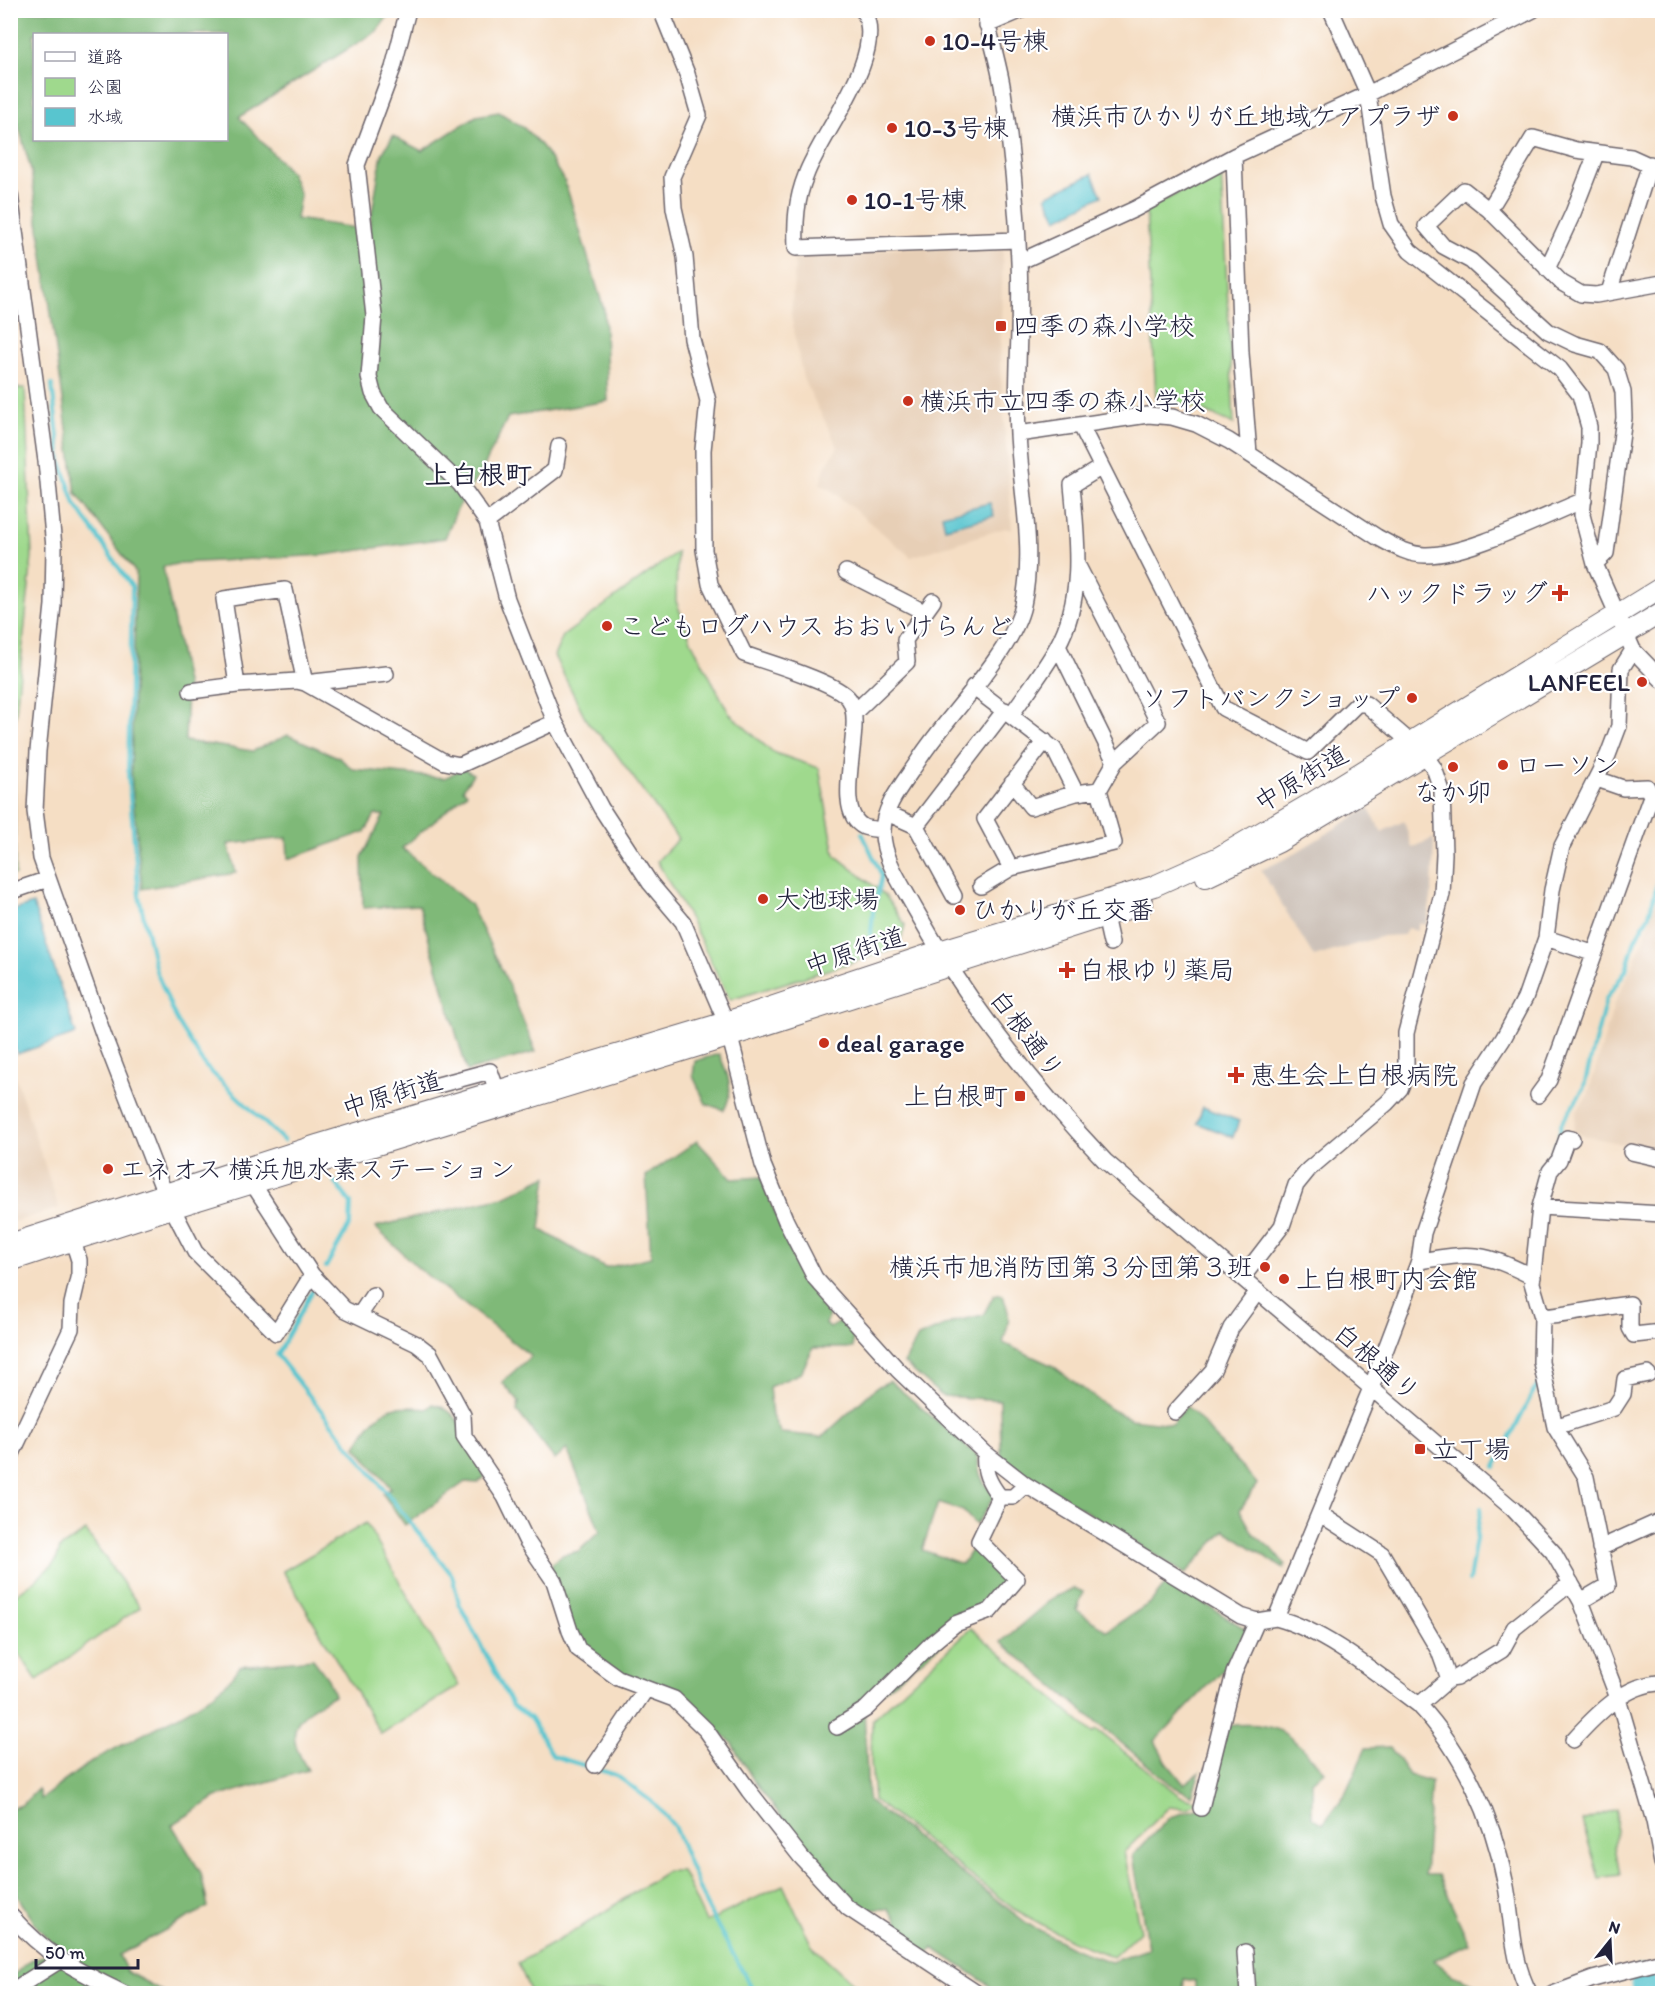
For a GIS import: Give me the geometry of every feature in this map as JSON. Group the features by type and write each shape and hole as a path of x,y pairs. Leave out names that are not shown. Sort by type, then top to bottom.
{"main road":[{"name":"中原街道","path":"943,959 1105,916 1141,904 1225,869 1279,842 1418,748 1456,712 1662,588"},
{"name":"中原街道","path":"10,1261 73,1241 168,1201 253,1184 943,959 1154,886 1219,857 1418,748 1630,643 1662,612"},
{"name":"中原街道","path":"10,1244 168,1201 497,1091 727,1030"}],"street":[{"path":"408,10 393,68 357,165 374,316 369,377 373,393 381,408 460,484 487,522 507,599 555,722 601,808 650,883 683,922 727,1030 762,1165 786,1221 815,1278 898,1370 985,1453 1026,1485 1240,1616 1257,1620 1276,1618 1295,1623 1369,1667 1419,1705 1435,1722 1452,1749 1470,1780 1485,1814 1505,1882 1518,1967 1530,1994"},
{"path":"661,10 687,74 699,115 672,177 674,208 685,257 692,339 708,401 703,450 704,550 710,584 744,654 830,685 844,693 856,711"},
{"path":"863,10 869,31 867,50 806,173 795,210 796,248 1017,240"},
{"path":"846,572 929,606 904,640 907,662 856,711 848,777 852,808 856,819 864,827 883,830 887,813 926,749 1008,639 1022,611 1029,551 1018,434 1019,262 1002,90 986,18 1022,10"},
{"path":"1331,10 1368,94 1383,196 1391,224 1410,251 1560,369 1580,395 1589,427 1582,515 1595,564 1616,617 1630,643 1662,680"},
{"path":"1019,262 1135,209 1234,156 1368,94 1533,10"},
{"path":"1489,210 1533,138 1596,154 1631,157 1656,168 1609,292"},
{"path":"1547,269 1573,213 1596,154"},
{"path":"1234,156 1241,353 1249,454"},
{"path":"1595,564 1606,553 1624,418 1623,392 1616,369 1600,351 1575,344 1548,331 1471,261 1443,246 1426,226 1464,190 1489,210 1562,283 1581,294 1662,283"},
{"path":"10,194 46,461 54,547 53,605 34,811 41,858 168,1201 195,1252 276,1334 312,1275"},
{"path":"1018,434 1148,415 1172,417 1196,424 1249,454 1377,537 1400,550 1424,555 1448,553 1584,500"},
{"path":"1081,426 1100,468 1223,708 1308,752 1357,704 1366,704 1418,748 1434,768 1442,791 1443,884 1406,1033 1406,1074 1400,1089 1387,1103 1309,1169 1296,1185 1282,1226 1242,1278"},
{"path":"487,522 555,470 559,446"},
{"path":"916,826 1008,713 1058,646 1071,606 1079,568 1072,485 1100,468"},
{"path":"981,886 1011,867 1114,843 1099,790 1115,762 1158,722 1079,568"},
{"path":"237,685 224,599 285,591 305,683"},
{"path":"1276,1618 1371,1388 1419,1261 1423,1233 1474,1083 1503,1039 1525,998 1546,938 1552,890 1562,846 1597,779 1618,726 1622,669 1630,643"},
{"path":"1058,646 1115,762"},
{"path":"305,683 386,674"},
{"path":"191,691 237,685 297,681 305,683 445,762 460,765 555,722"},
{"path":"973,687 1054,749 1076,793"},
{"path":"1011,867 985,819 1045,741"},
{"path":"1538,1095 1549,1080 1592,953 1651,796 1647,787 1623,788 1597,779"},
{"path":"1012,783 1031,807 1076,793 1099,790"},
{"path":"887,813 916,826 954,896"},
{"name":"白根通り","path":"883,830 885,846 897,877 943,959 1011,1055 1054,1107 1105,1161 1513,1509 1553,1552 1581,1601 1618,1698 1658,1820 1662,1863"},
{"path":"10,892 48,879"},
{"path":"1105,916 1111,943"},
{"path":"1546,938 1592,953"},
{"path":"438,1086 490,1071 497,1091"},
{"path":"1572,1139 1567,1138 1559,1160 1550,1171 1540,1208 1532,1283 1542,1317 1541,1362 1555,1427 1586,1476 1608,1585 1581,1601"},
{"path":"1631,1152 1662,1159"},
{"path":"253,1184 312,1275 333,1300 359,1316 417,1344 430,1354 463,1415 464,1436 505,1497 526,1540 554,1581 570,1631 579,1648 618,1678 674,1699 706,1730 801,1857 849,1908 978,1994"},
{"path":"1540,1208 1662,1214"},
{"path":"10,1458 71,1329 72,1304 79,1274 79,1260 73,1241"},
{"path":"1419,1261 1463,1254 1497,1259 1533,1277"},
{"path":"1175,1412 1213,1370 1231,1328 1258,1291"},
{"path":"359,1316 374,1295"},
{"path":"1542,1317 1566,1316 1590,1308 1630,1304 1630,1328 1634,1335 1662,1332"},
{"path":"1555,1427 1614,1408 1623,1394 1625,1379 1648,1374"},
{"path":"985,1453 983,1466 991,1485 1000,1497"},
{"path":"1000,1497 1013,1497 1026,1485"},
{"path":"837,1727 866,1709 932,1643 955,1624 990,1611 1017,1579 979,1541 1000,1497"},
{"path":"1320,1514 1382,1554 1439,1651 1449,1679"},
{"path":"1600,1548 1662,1520"},
{"path":"1419,1705 1449,1679 1456,1678 1502,1650 1514,1628 1571,1583"},
{"path":"1201,1808 1234,1673 1257,1620"},
{"path":"1573,1740 1618,1698 1654,1683 1662,1683"},
{"path":"594,1765 646,1689"},
{"path":"10,1915 41,1947 59,1960 125,1994"},
{"path":"1245,1953 1248,1994"},
{"path":"10,1992 59,1960"},
{"path":"1554,1994 1593,1979 1662,1961"}],"shaded area":[{"name":"横浜市立四季の森小学校","path":"1003,246 1000,364 1012,530 1005,528 911,557 830,489 820,484 825,467 838,447 803,378 791,315 795,266 790,252"},
{"path":"1368,808 1382,832 1404,821 1412,848 1434,838 1432,892 1426,925 1419,923 1417,931 1407,928 1404,935 1383,936 1314,957 1261,870 1287,858"},
{"path":"1662,881 1662,1153 1573,1133 1577,1110 1588,1095 1614,1005 1643,942"},
{"path":"10,1060 59,1208 11,1223 10,1223"}],"green space":[{"path":"11,11 392,11 377,31 239,117 291,173 300,195 296,219 369,230 382,154 393,136 422,151 476,116 499,112 523,127 542,146 565,182 604,310 608,401 508,417 482,471 457,509 445,538 325,555 181,563 163,567 187,688 185,741 253,751 288,735 338,757 353,769 445,778 463,768 473,774 463,789 467,793 402,848 470,904 504,974 536,1052 467,1071 419,905 363,908 362,857 384,815 375,815 365,832 288,859 287,838 228,844 236,873 142,889 131,775 136,573 76,493 31,170 11,99"},
{"path":"1221,170 1234,424 1194,407 1156,399 1146,210"},
{"path":"25,388 32,557 14,731 15,875 11,876 10,389"},
{"path":"677,552 676,601 692,643 729,713 772,752 819,768 835,855 885,895 905,925 899,948 730,1000 692,923 657,861 678,839 612,748 588,723 554,656 563,636"},
{"path":"719,1054 730,1089 724,1110 706,1104 693,1076 695,1061"},
{"path":"697,1141 732,1179 761,1177 798,1270 823,1298 829,1314 826,1324 830,1328 842,1320 853,1331 853,1348 813,1348 801,1373 769,1387 772,1416 781,1433 822,1437 877,1387 890,1381 978,1456 981,1477 995,1495 976,1525 963,1511 938,1503 922,1550 962,1564 975,1544 1007,1579 988,1606 864,1707 868,1800 1028,1924 1079,1951 1111,1962 1148,1949 1133,1855 1170,1817 1207,1806 1227,1726 1245,1724 1272,1728 1283,1732 1302,1748 1324,1771 1312,1782 1312,1816 1323,1824 1344,1796 1366,1748 1390,1747 1409,1775 1431,1781 1425,1875 1438,1875 1469,1943 1434,1960 1452,1975 1485,1988 1488,1993 1195,1994 1195,1981 1184,1979 1183,1993 991,1993 989,1985 933,1948 924,1958 890,1932 898,1921 888,1909 857,1910 845,1900 754,1781 731,1742 664,1684 630,1682 590,1654 557,1612 550,1585 552,1563 562,1555 579,1551 600,1531 567,1449 555,1460 517,1411 519,1402 502,1382 531,1356 419,1269 375,1227 504,1197 547,1176 540,1229 605,1268 651,1257 646,1176"},
{"path":"994,1295 1002,1295 1008,1314 1003,1343 1053,1366 1110,1409 1131,1419 1172,1424 1186,1406 1257,1484 1240,1510 1253,1533 1275,1552 1285,1565 1284,1569 1225,1530 1185,1574 1012,1465 1001,1455 1000,1400 942,1396 904,1363 918,1337 956,1321 983,1315"},
{"path":"433,1404 444,1408 460,1423 485,1477 477,1483 465,1482 405,1525 383,1494 391,1488 356,1447 367,1428 384,1412 401,1406 427,1409"},
{"path":"366,1523 459,1686 381,1734 283,1571"},
{"path":"86,1531 140,1607 37,1680 11,1642 11,1598 36,1580 56,1561 60,1548"},
{"path":"1168,1581 1249,1631 1233,1666 1224,1669 1155,1741 1167,1763 1184,1784 1200,1772 1192,1795 1174,1787 1001,1642 1053,1598 1074,1588 1083,1592 1077,1610 1107,1631 1150,1603"},
{"path":"971,1628 1093,1733 1097,1730 1180,1796 1198,1801 1187,1809 1169,1807 1124,1852 1140,1931 1113,1957 1070,1940 1014,1909 874,1800 871,1761 872,1720"},
{"path":"313,1659 328,1679 334,1695 310,1710 297,1725 296,1744 308,1770 216,1797 172,1825 201,1873 208,1907 119,1955 127,1972 166,1993 11,1993 10,1978 31,1960 59,1951 38,1928 11,1886 11,1808 22,1805 38,1789 41,1799 90,1763 194,1707 229,1680 240,1666"},
{"path":"1617,1809 1615,1846 1620,1875 1599,1878 1582,1821"},
{"path":"667,1871 682,1871 706,1922 783,1885 812,1946 864,1993 531,1993 518,1963 581,1927"}],"water":[{"path":"1092,174 1102,196 1057,219 1046,196"},
{"path":"990,503 994,516 945,528 942,515"},
{"path":"33,904 76,1034 17,1054 10,1034 11,911"},
{"path":"1203,1107 1239,1121 1233,1137 1197,1123"}],"waterway":[{"path":"52,385 61,462 75,504 132,587 128,774 139,896 156,971 178,1023 205,1066 284,1141"},
{"path":"862,833 882,876 873,912 869,952"},
{"path":"1532,1207 1541,1165 1550,1155 1559,1138 1561,1124 1583,1090 1606,999 1626,970 1635,940 1649,915 1662,866"},
{"path":"326,1267 350,1224 351,1203 334,1181"},
{"path":"313,1290 277,1355 452,1575 459,1603 512,1705 530,1718 553,1756 616,1775 655,1804 674,1826 706,1905 755,1994"},
{"path":"1495,1467 1532,1394 1541,1381"},
{"path":"1469,1581 1481,1508"},
{"path":"1642,1977 1646,1994"}],"place":[{"name":"10-4号棟","path":"930,41"},
{"name":"横浜市ひかりが丘地域ケアプラザ","path":"1453,116"},
{"name":"10-3号棟","path":"892,128"},
{"name":"10-1号棟","path":"852,200"},
{"name":"四季の森小学校","path":"1001,326"},
{"name":"横浜市立四季の森小学校","path":"908,401"},
{"name":"ハックドラッグ","path":"1560,593"},
{"name":"こどもログハウス おおいけらんど","path":"607,626"},
{"name":"LANFEEL","path":"1642,682"},
{"name":"ソフトバンクショップ","path":"1412,698"},
{"name":"ローソン","path":"1503,765"},
{"name":"なか卯","path":"1453,767"},
{"name":"大池球場","path":"763,899"},
{"name":"ひかりが丘交番","path":"960,910"},
{"name":"白根ゆり薬局","path":"1067,970"},
{"name":"deal garage","path":"824,1043"},
{"name":"恵生会上白根病院","path":"1236,1075"},
{"name":"上白根町","path":"1020,1096"},
{"name":"エネオス 横浜旭水素ステーション","path":"108,1169"},
{"name":"横浜市旭消防団第３分団第３班","path":"1265,1267"},
{"name":"上白根町内会館","path":"1284,1279"},
{"name":"立丁場","path":"1420,1449"}],"district":[{"name":"上白根町","path":"478,474"}]}
